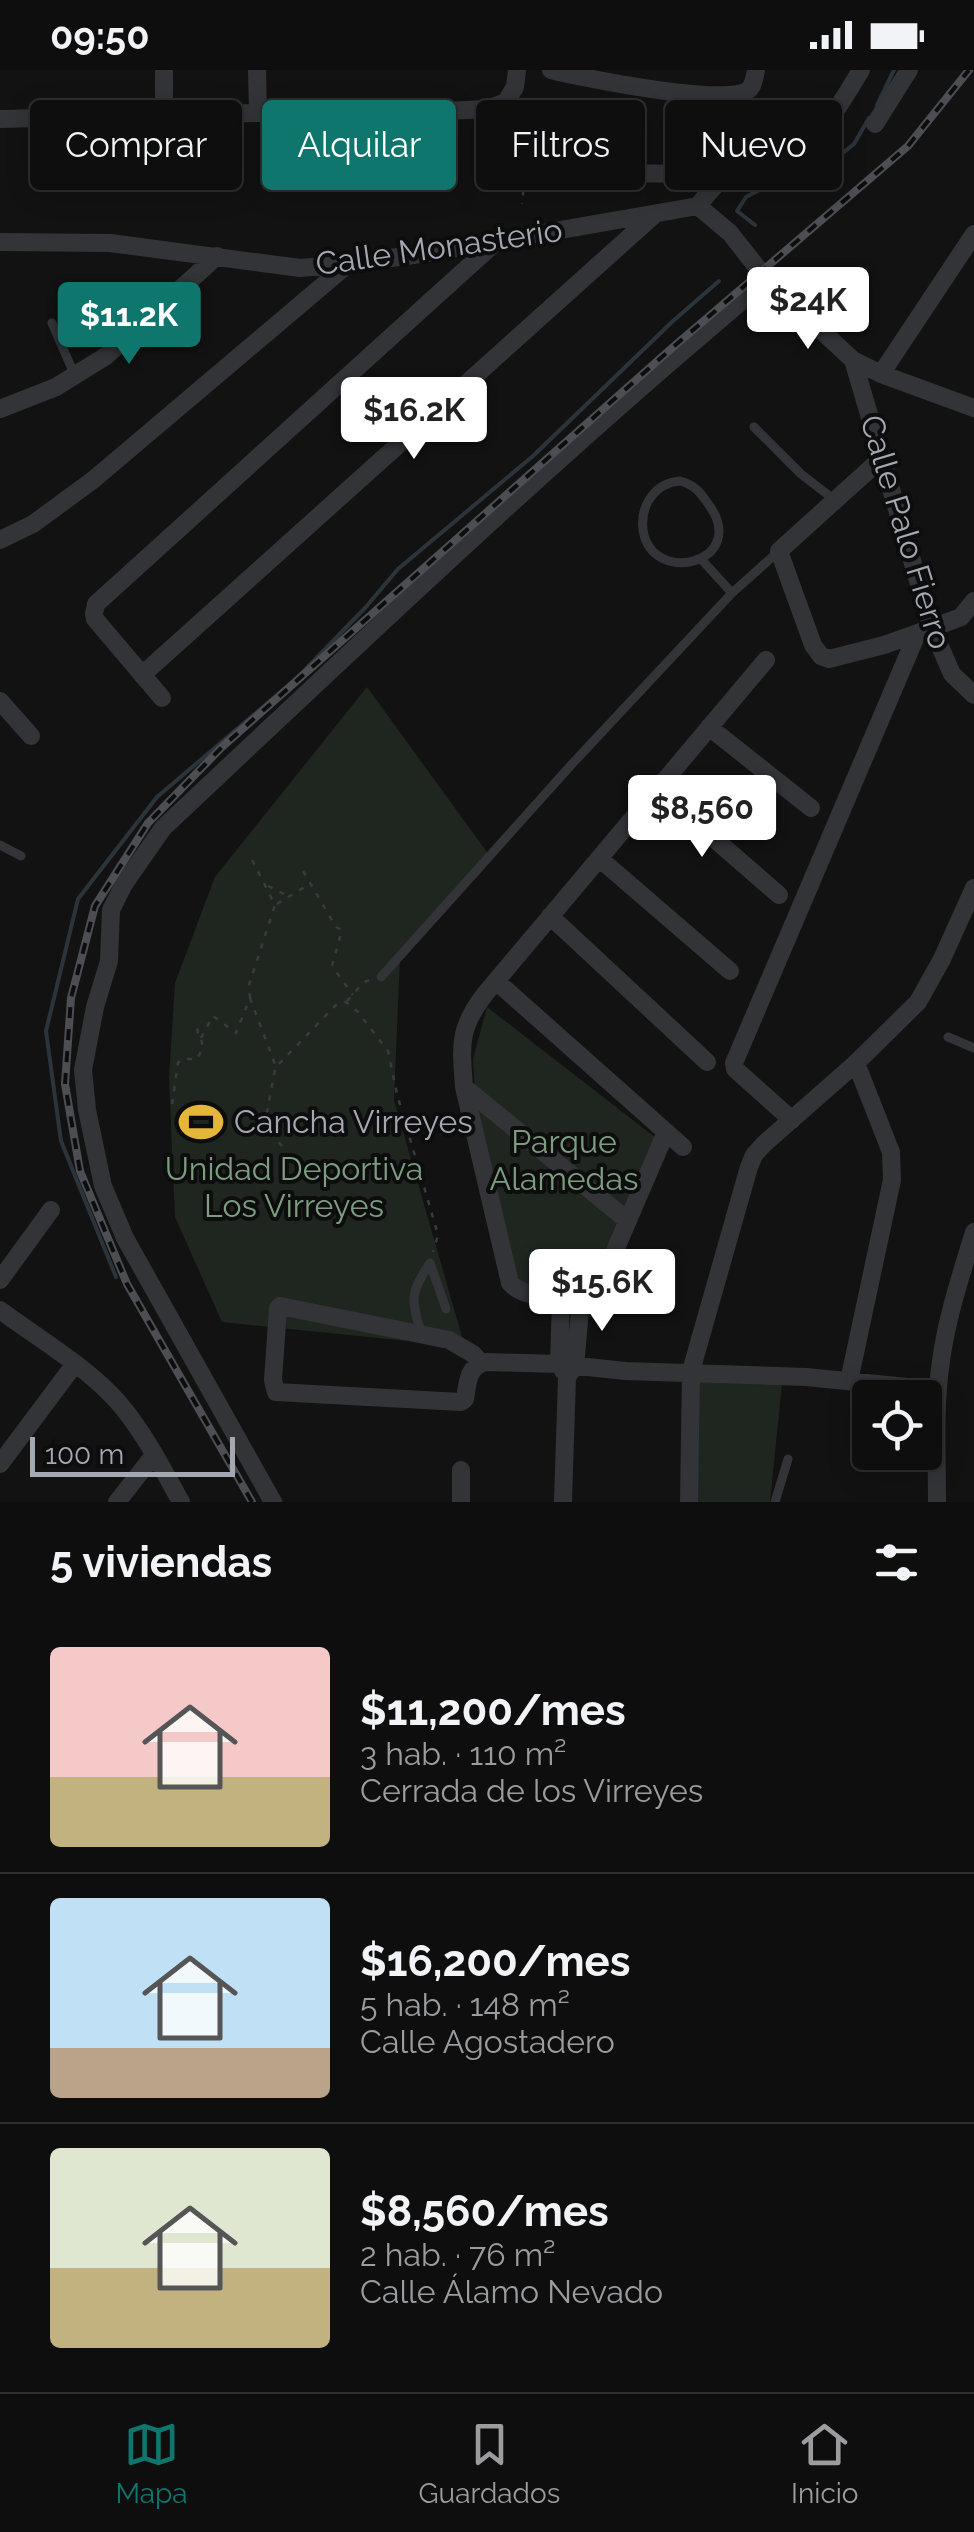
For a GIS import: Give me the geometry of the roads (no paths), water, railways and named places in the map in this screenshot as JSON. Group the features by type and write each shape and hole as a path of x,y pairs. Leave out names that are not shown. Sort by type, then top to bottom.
{"street":[{"path":"164,70 164,100"},
{"path":"257,70 258,113"},
{"path":"550,70 646,88 717,94 748,90 756,70"},
{"path":"842,100 862,70"},
{"path":"875,124 910,70"},
{"path":"242,113 401,114 488,109 506,102 516,78"},
{"path":"0,119 30,118"},
{"path":"714,190 698,206 730,233 766,280 854,360 974,408"},
{"name":"Calle Monasterio","path":"0,242 110,243 292,267 347,264 698,206"},
{"path":"142,675 654,215"},
{"path":"882,374 974,234"},
{"path":"162,698 95,619 96,604 499,240"},
{"path":"0,410 26,401 106,356 217,256"},
{"path":"0,540 33,524 92,480 347,264"},
{"path":"273,1502 125,1238 104,1186 87,1110 83,1070 109,961 111,910 163,828 512,502 666,363 766,280"},
{"name":"Calle Palo Fierro","path":"854,360 925,631 952,674 974,694"},
{"path":"882,458 779,551 813,645 821,656 830,659 925,631 961,616 974,601"},
{"path":"792,1120 735,1069 734,1063 925,631"},
{"path":"632,1296 579,1298 520,1292 510,1283 464,1087 466,1022 766,660"},
{"path":"0,701 31,736"},
{"path":"709,728 811,808"},
{"path":"657,789 778,895"},
{"path":"600,859 730,971"},
{"path":"689,1502 692,1372 749,1167 764,1144 918,1002 967,925 974,888"},
{"path":"550,916 707,1062"},
{"path":"496,982 683,1147"},
{"path":"849,1381 892,1180 890,1152 856,1063"},
{"path":"464,1087 628,1221"},
{"path":"563,1502 567,1369 579,1298 628,1221 666,1132"},
{"path":"0,1280 52,1210"},
{"path":"939,1380 946,1330 974,1232"},
{"path":"481,1363 471,1370 466,1399 461,1402 278,1392 274,1389 280,1306 449,1340 481,1363 852,1381"},
{"path":"0,1310 114,1398 154,1454 181,1502"},
{"path":"0,1464 74,1365"},
{"path":"117,1502 154,1454"},
{"path":"461,1470 461,1502"},
{"path":"936,1502 937,1470"}],"lane":[{"path":"52,323 75,376"},
{"path":"754,427 802,474 836,500"},
{"path":"680,481 696,487 717,516 718,540 702,559 690,563 667,560 651,549 646,540 644,508 662,486 680,481"},
{"path":"382,978 572,764 732,593 779,551"},
{"path":"702,559 732,593"},
{"path":"0,845 22,856"},
{"path":"948,1037 974,1048"},
{"path":"421,1334 412,1306 413,1292 430,1263 446,1309"},
{"path":"774,1502 788,1459"}],"waterway":[{"path":"877,105 894,70"},
{"path":"755,225 737,211 746,197 788,175 834,160 854,144 869,118"},
{"path":"116,1277 61,1141 46,1031 78,899 157,797 297,678 398,569 533,456 719,281"}],"railway":[{"path":"252,1502 127,1284 80,1171 65,1084 71,998 95,906 148,823 222,747 672,348 908,146 969,70"}],"place":[{"name":"Cancha Virreyes","path":"201,1122"}],"park label":[{"name":"Parque Alamedas","path":"564,1160"},
{"name":"Unidad Deportiva Los Virreyes","path":"294,1188"}]}
